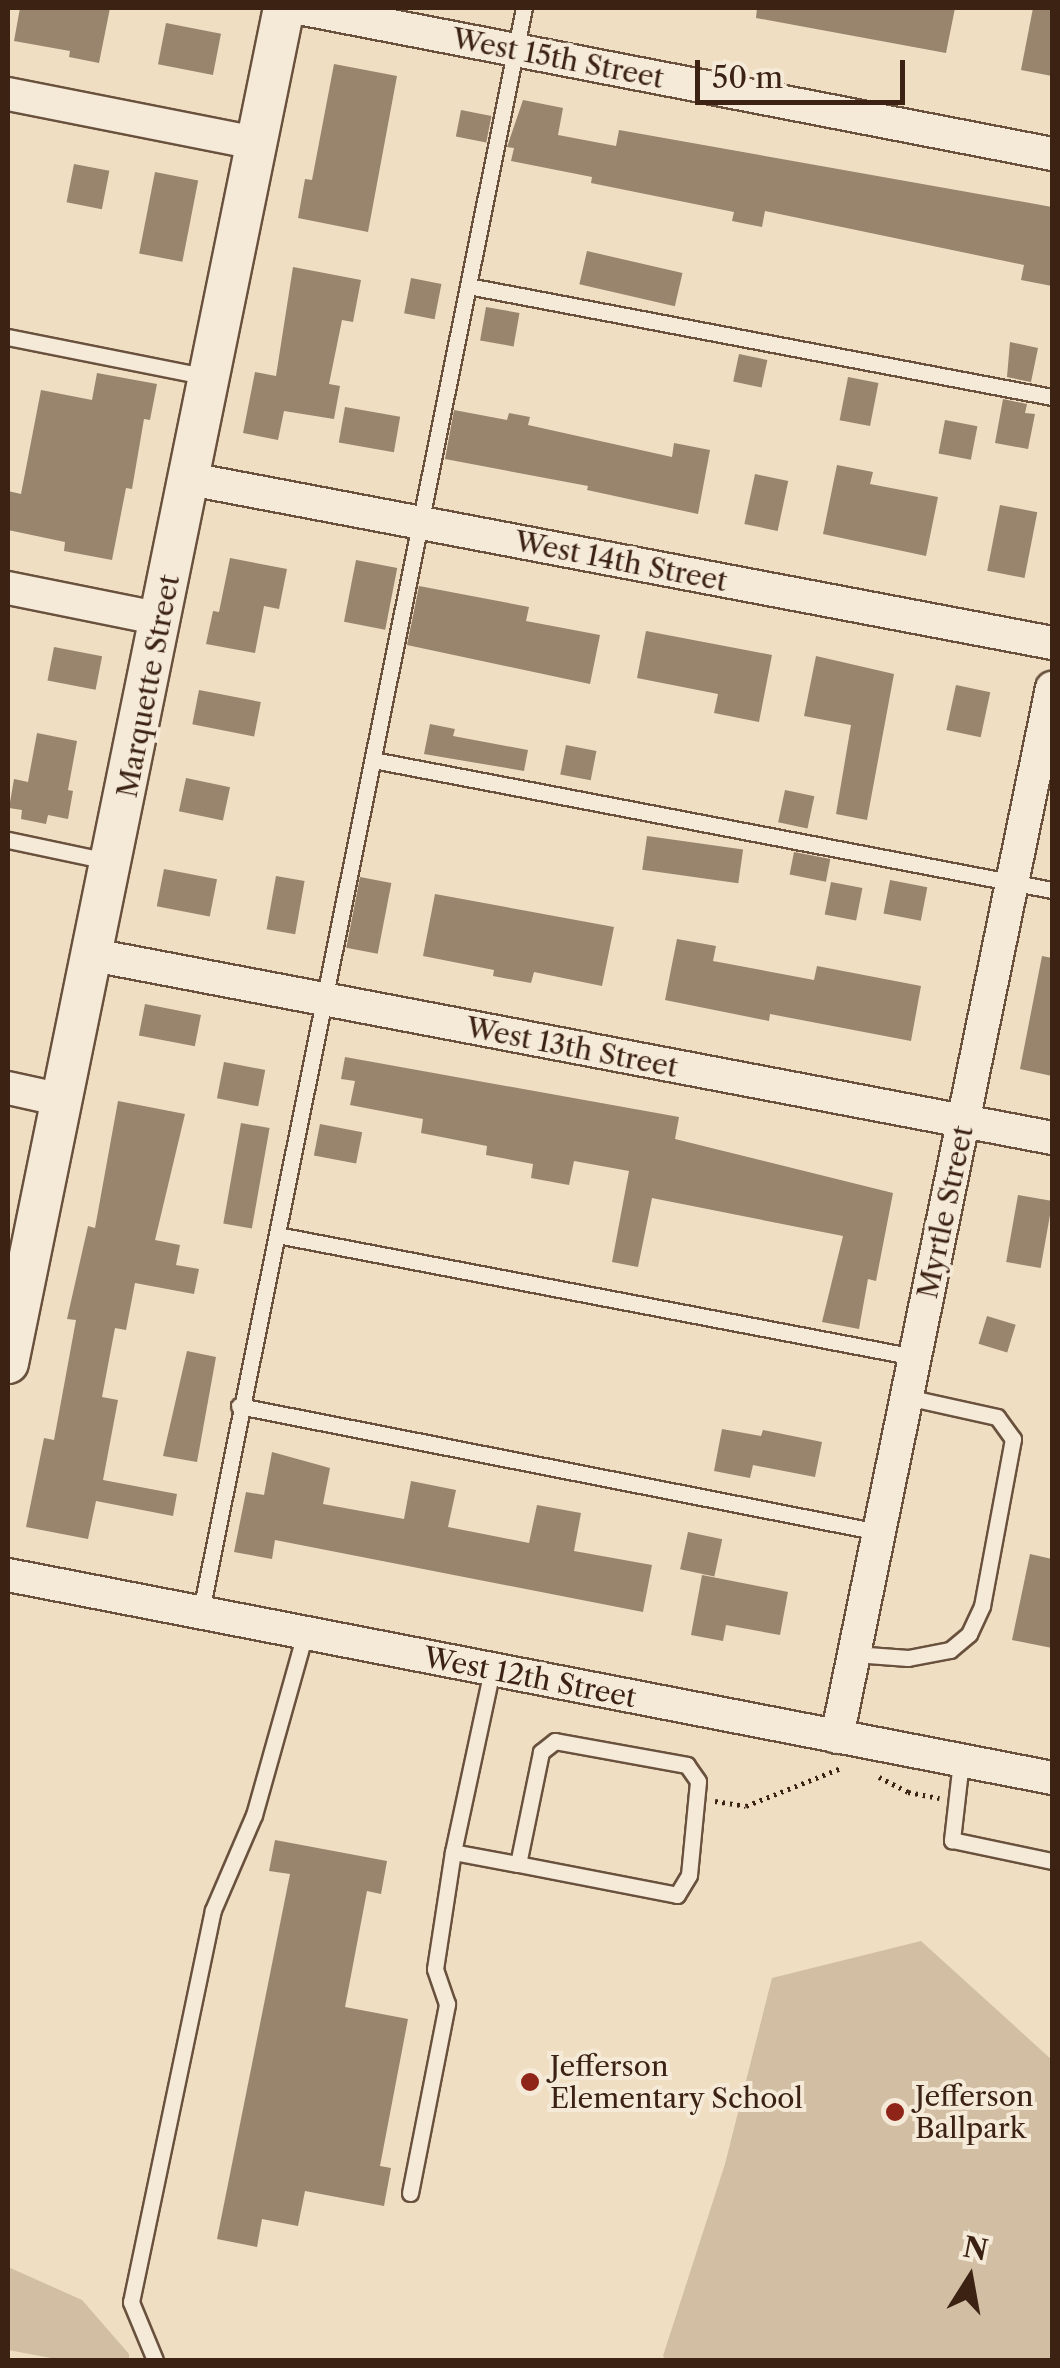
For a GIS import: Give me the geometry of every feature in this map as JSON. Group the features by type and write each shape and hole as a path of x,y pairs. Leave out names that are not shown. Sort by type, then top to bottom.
{"street":[{"name":"Marquette Street","path":"8,1363 284,8"},
{"name":"West 15th Street","path":"299,8 1052,154"},
{"path":"8,94 256,143"},
{"name":"West 14th Street","path":"190,479 1052,643"},
{"path":"8,588 162,618"},
{"name":"Myrtle Street","path":"843,1750 854,1654 1052,688"},
{"name":"West 13th Street","path":"92,955 1052,1138"},
{"path":"8,1088 62,1100"},
{"name":"West 12th Street","path":"8,1575 492,1670 843,1750 961,1760 1052,1778"}],"lane":[{"path":"201,1612 239,1406 277,1235 524,8"},
{"path":"468,286 1052,398"},
{"path":"8,336 210,377"},
{"path":"372,760 1052,890"},
{"path":"8,840 112,862"},
{"path":"277,1235 915,1357"},
{"path":"854,1654 908,1658 950,1650 968,1634 982,1606 1013,1440 997,1417 907,1397"},
{"path":"239,1406 879,1532"},
{"path":"154,2360 131,2302 214,1910 254,1814 305,1632"},
{"path":"410,2192 447,2004 435,1970 453,1852 492,1670"},
{"path":"453,1852 677,1895 689,1876 698,1781 687,1765 555,1741 541,1752 518,1864"},
{"path":"961,1760 952,1840 1052,1861"}],"path":[{"path":"696,1798 746,1806 843,1750"},
{"path":"876,1776 908,1792 956,1802"}],"shaded area":[{"name":"Jefferson Ballpark","path":"921,1941 1052,2060 1052,2360 666,2360 663,2356 725,2164 772,1978"},
{"path":"8,2267 82,2300 129,2354 129,2360 62,2360 8,2350"}],"building":[{"path":"20,8 110,8 99,63 69,57 70,51 14,41"},
{"path":"757,8 955,8 946,53 756,18"},
{"path":"1033,8 1052,8 1052,76 1021,70"},
{"path":"166,23 221,34 213,75 158,64"},
{"path":"334,64 397,76 368,232 298,218 305,179 312,180"},
{"path":"523,100 563,108 558,135 616,146 619,130 1052,207 1052,286 1021,280 1024,265 765,211 762,227 732,221 734,212 591,183 592,177 511,161 514,148 507,147"},
{"path":"461,110 491,116 486,142 456,137"},
{"path":"74,164 109,171 102,209 67,202"},
{"path":"155,172 198,180 182,262 139,253"},
{"path":"587,251 682,273 675,306 579,284"},
{"path":"293,267 361,280 353,322 342,320 329,384 340,386 334,419 284,411 278,440 243,433 255,372 276,376"},
{"path":"411,278 441,284 435,319 404,313"},
{"path":"486,307 519,313 514,346 480,340"},
{"path":"1010,342 1038,348 1031,382 1007,377"},
{"path":"739,354 767,360 762,387 733,381"},
{"path":"97,373 157,384 150,420 144,419 132,489 126,488 112,560 64,551 65,542 8,530 8,491 21,494 41,390 92,400"},
{"path":"848,377 878,383 870,426 840,420"},
{"path":"1003,399 1027,404 1025,413 1035,414 1028,449 995,443"},
{"path":"345,407 400,417 394,452 339,442"},
{"path":"454,410 507,420 509,413 530,417 528,425 672,457 674,443 710,450 698,514 587,490 588,486 445,459"},
{"path":"945,420 977,426 971,460 939,453"},
{"path":"837,465 873,472 870,484 938,497 926,556 823,534"},
{"path":"755,474 788,481 778,531 744,524"},
{"path":"1000,505 1037,512 1025,578 987,571"},
{"path":"230,558 287,569 279,609 264,606 255,653 206,644 213,611 219,612"},
{"path":"356,560 397,568 385,630 344,622"},
{"path":"419,586 529,607 526,621 600,635 590,684 407,645"},
{"path":"646,631 772,655 759,722 714,713 718,694 637,678"},
{"path":"54,647 102,656 96,690 48,680"},
{"path":"816,656 894,674 867,820 836,814 851,725 804,716"},
{"path":"956,685 990,692 981,737 946,730"},
{"path":"199,690 261,702 254,736 192,724"},
{"path":"430,724 455,729 453,736 528,750 524,771 424,754"},
{"path":"37,733 77,741 68,790 73,791 68,819 48,815 46,824 21,819 22,810 9,808 14,779 28,782"},
{"path":"566,745 596,751 591,780 560,774"},
{"path":"186,778 230,787 223,821 179,811"},
{"path":"785,790 814,796 807,829 778,822"},
{"path":"647,836 743,849 738,883 642,870"},
{"path":"794,852 830,859 826,882 790,875"},
{"path":"164,869 217,879 210,917 157,906"},
{"path":"276,876 305,881 295,934 267,929"},
{"path":"360,877 391,883 378,954 346,948"},
{"path":"890,880 927,887 921,921 884,913"},
{"path":"831,882 862,888 856,920 825,914"},
{"path":"435,894 614,927 602,986 534,972 531,983 493,976 494,970 423,956"},
{"path":"677,939 716,946 713,961 814,980 817,966 921,986 911,1041 770,1014 769,1021 665,1000"},
{"path":"1042,956 1052,958 1052,1076 1020,1069"},
{"path":"145,1004 201,1015 195,1046 139,1035"},
{"path":"345,1057 679,1117 675,1139 893,1193 876,1281 868,1279 859,1329 822,1322 843,1236 652,1198 638,1267 612,1262 629,1171 574,1161 569,1185 531,1178 533,1164 486,1155 487,1146 421,1133 423,1119 350,1105 355,1081 341,1079"},
{"path":"224,1062 265,1070 258,1106 217,1098"},
{"path":"118,1101 185,1114 155,1240 180,1245 176,1265 199,1269 194,1294 135,1283 126,1330 115,1328 102,1397 118,1400 103,1480 177,1494 173,1516 96,1501 88,1539 26,1527 44,1438 54,1440 76,1320 67,1319 88,1226 95,1228"},
{"path":"241,1123 270,1128 252,1228 223,1223"},
{"path":"320,1124 362,1132 356,1164 314,1155"},
{"path":"1018,1195 1052,1201 1041,1268 1006,1262"},
{"path":"987,1316 1016,1325 1007,1353 979,1344"},
{"path":"187,1351 216,1357 197,1462 163,1456"},
{"path":"722,1429 761,1436 763,1430 822,1442 815,1477 753,1465 750,1478 714,1471"},
{"path":"272,1452 330,1468 323,1504 404,1519 411,1481 456,1490 448,1527 529,1543 537,1505 581,1513 574,1551 652,1565 643,1612 275,1540 272,1559 234,1552 246,1492 264,1495"},
{"path":"688,1532 722,1539 714,1576 680,1569"},
{"path":"1030,1554 1052,1559 1052,1648 1012,1640"},
{"path":"702,1575 788,1592 780,1635 726,1625 723,1641 691,1635"},
{"path":"275,1840 387,1861 381,1894 367,1891 345,2007 408,2019 380,2166 391,2168 384,2206 305,2191 298,2226 262,2219 257,2247 217,2239 290,1874 269,1871"}],"place":[{"name":"Jefferson Elementary School","path":"530,2082"},
{"name":"Jefferson Ballpark","path":"895,2112"}]}
